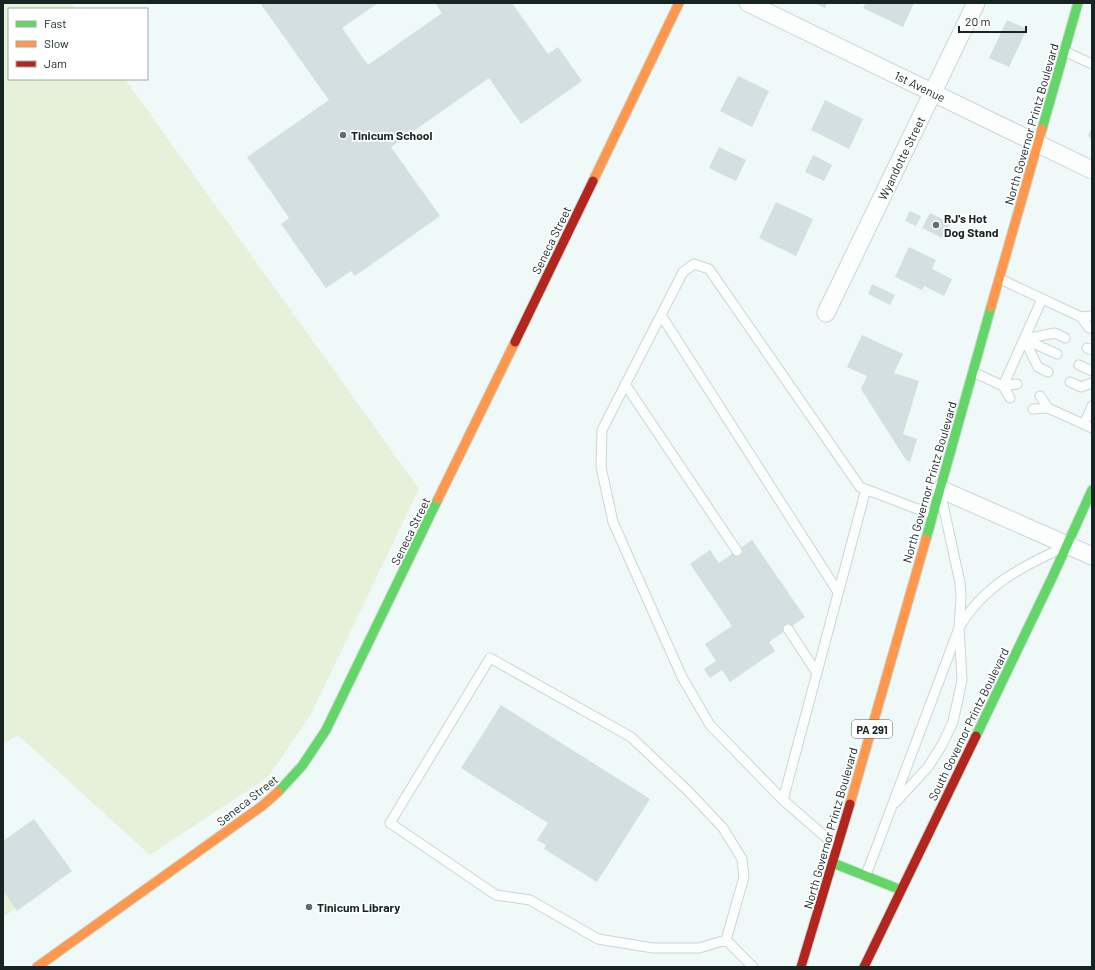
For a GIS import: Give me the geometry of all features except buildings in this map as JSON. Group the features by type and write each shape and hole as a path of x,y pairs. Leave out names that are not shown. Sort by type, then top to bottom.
{"main road":[{"name":"Seneca Street","path":"36,967 262,806 287,785 308,760 333,717 679,3"},
{"name":"North Governor Printz Boulevard","path":"801,967 838,847 1078,3"},
{"name":"South Governor Printz Boulevard","path":"864,967 1092,490"},
{"path":"833,862 901,890"}],"street":[{"name":"1st Avenue","path":"748,3 1092,170"},
{"name":"Wyandotte Street","path":"826,313 976,3"},
{"path":"940,489 1092,556"}],"lane":[{"path":"1064,51 1092,64"},
{"path":"838,847 784,800 710,725 682,678 613,522 601,467 602,430 683,272 694,264 709,269 860,487 932,515"},
{"path":"1000,279 1082,318 1089,328"},
{"path":"1003,386 1042,300"},
{"path":"661,315 838,592"},
{"path":"1082,318 1092,316"},
{"path":"1024,339 1055,333 1065,338"},
{"path":"1024,339 1057,354"},
{"path":"1024,339 1038,367 1048,372"},
{"path":"1079,365 1092,371"},
{"path":"973,372 1003,386 1017,384"},
{"path":"1070,382 1081,387 1092,383"},
{"path":"625,384 737,551"},
{"path":"1003,386 1010,398"},
{"path":"1040,396 1048,408"},
{"path":"1033,409 1048,408 1088,426 1092,406"},
{"path":"784,800 866,489"},
{"path":"892,806 928,767 942,745 953,722 962,680 959,628 961,598 960,583 940,489"},
{"path":"866,875 959,628 973,606 1002,580 1026,565 1067,545"},
{"path":"788,629 817,673"},
{"path":"490,658 631,737 689,792 723,828 742,859 744,877 726,940 699,948 653,948 598,939 530,900 496,895 390,823 490,658"},
{"path":"726,940 753,967"}],"green space":[{"path":"3,3 71,3 74,8 8,8 8,80 126,80 419,489 310,716 268,777 150,855 18,735 3,744"},
{"path":"3,891 15,909 3,917"}],"traffic: fast":[{"path":"1042,129 1078,3"},
{"path":"926,539 991,307"},
{"path":"976,736 1052,578 1092,490"},
{"path":"278,792 302,766 326,730 438,499"},
{"path":"833,863 901,890"}],"traffic: slow":[{"path":"593,181 679,3"},
{"path":"991,307 1042,129"},
{"path":"438,499 515,342"},
{"path":"850,804 926,539"},
{"path":"37,967 262,806 278,792"}],"traffic: jam":[{"path":"515,342 593,181"},
{"path":"864,967 976,736"},
{"path":"801,967 850,804"}],"place":[{"name":"Tinicum School","path":"343,135"},
{"name":"RJ's Hot Dog Stand","path":"936,225"},
{"name":"Tinicum Library","path":"309,907"}]}
